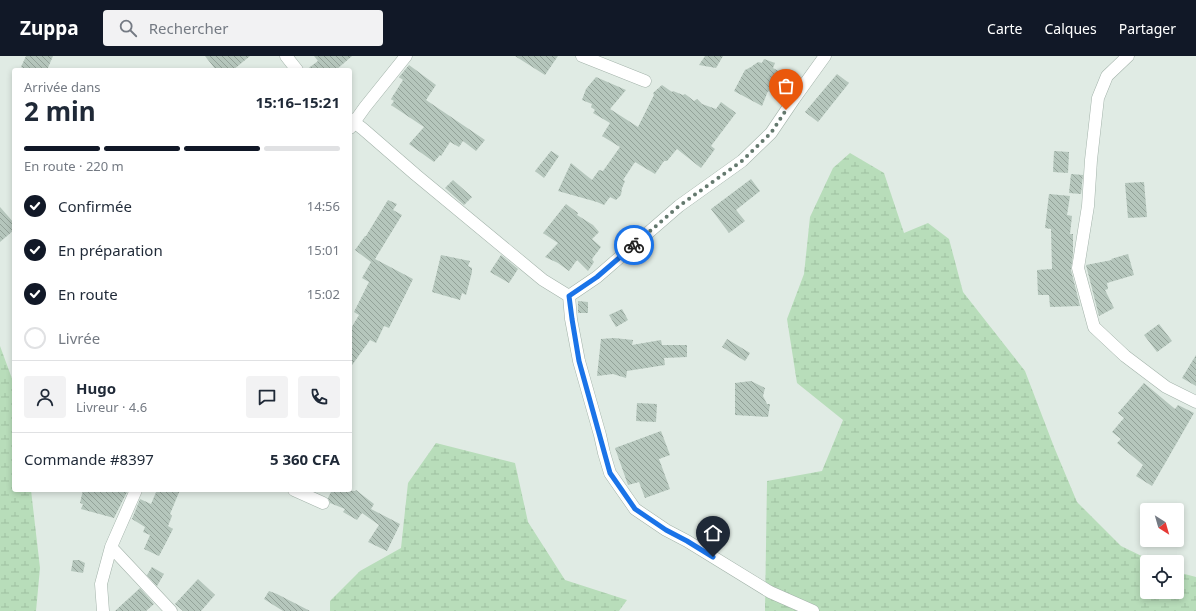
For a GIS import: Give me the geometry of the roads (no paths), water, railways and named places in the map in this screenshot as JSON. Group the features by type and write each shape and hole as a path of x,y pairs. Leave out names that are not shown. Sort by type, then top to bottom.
{"street":[{"path":"286,56 295,68"},
{"path":"352,123 406,56"},
{"path":"582,56 646,81"},
{"path":"569,296 597,277 679,206 742,161 771,133 826,56"},
{"path":"1128,56 1107,76 1098,98 1091,160 1088,206 1078,268 1094,327 1125,356 1166,386 1196,402"},
{"path":"352,124 363,129 543,280 569,296"},
{"path":"569,296 579,361 610,473 635,509 666,530 687,541 770,592 813,611"},
{"path":"104,611 101,584 111,547 135,492"},
{"path":"298,492 322,503"},
{"path":"111,547 171,611"}]}
